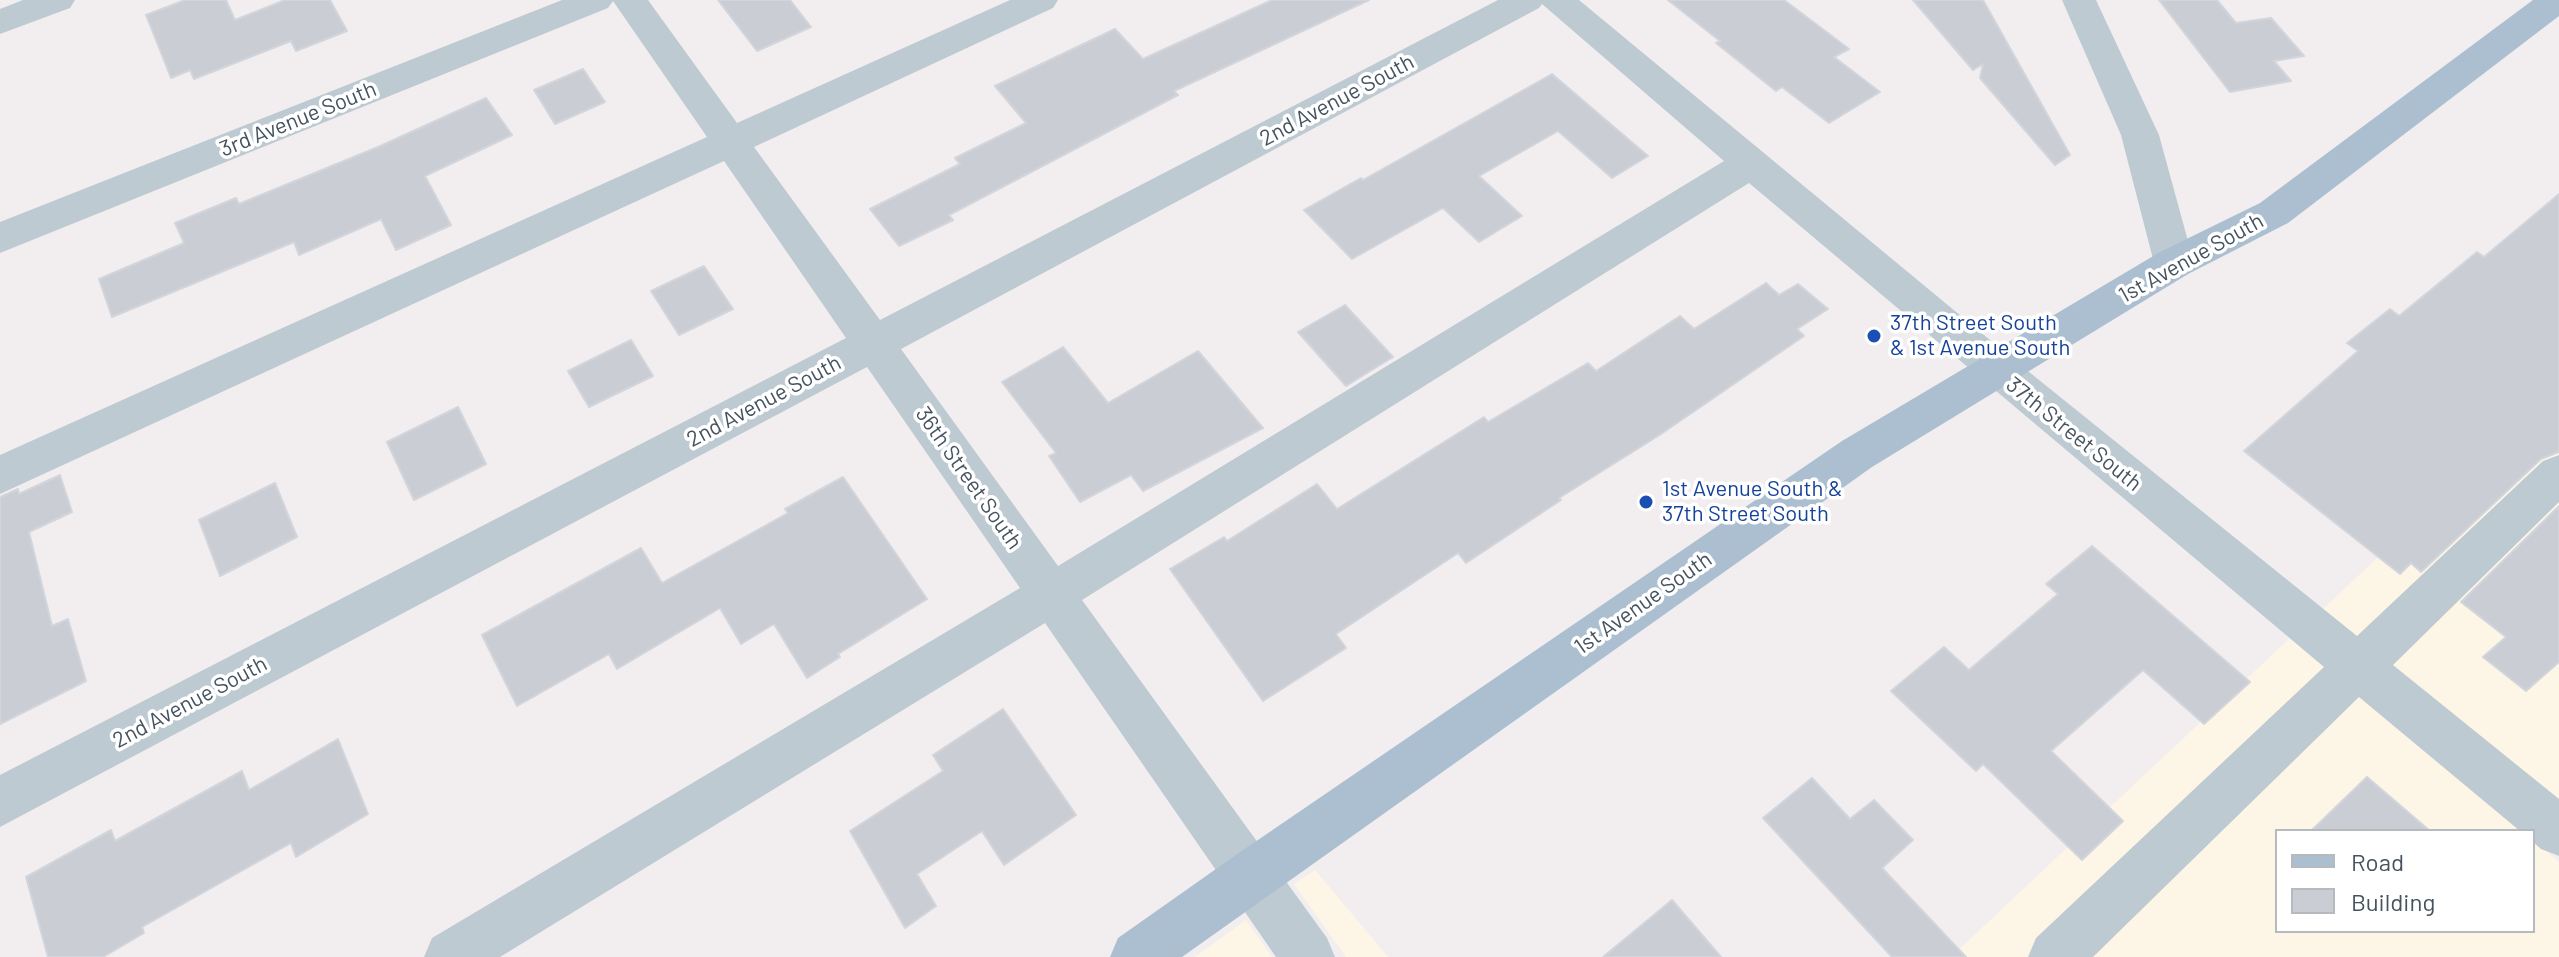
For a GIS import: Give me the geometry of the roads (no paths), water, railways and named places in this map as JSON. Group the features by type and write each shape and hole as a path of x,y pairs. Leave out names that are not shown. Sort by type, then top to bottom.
{"main road":[{"name":"1st Avenue South","path":"1137,957 1857,454 2174,263 2274,213 2552,4"}],"street":[{"path":"0,22 58,0"},
{"name":"3rd Avenue South","path":"0,238 596,0"},
{"name":"36th Street South","path":"630,0 1308,957"},
{"path":"0,475 1041,0"},
{"name":"2nd Avenue South","path":"0,802 1527,0"},
{"name":"37th Street South","path":"1557,0 1998,371 2559,831"},
{"path":"2079,0 2140,135 2174,263"},
{"path":"451,957 1052,594 1751,163"},
{"path":"2055,957 2559,474"}],"place":[{"name":"37th Street South & 1st Avenue South","path":"1874,336"},
{"name":"1st Avenue South & 37th Street South","path":"1646,502"}]}
